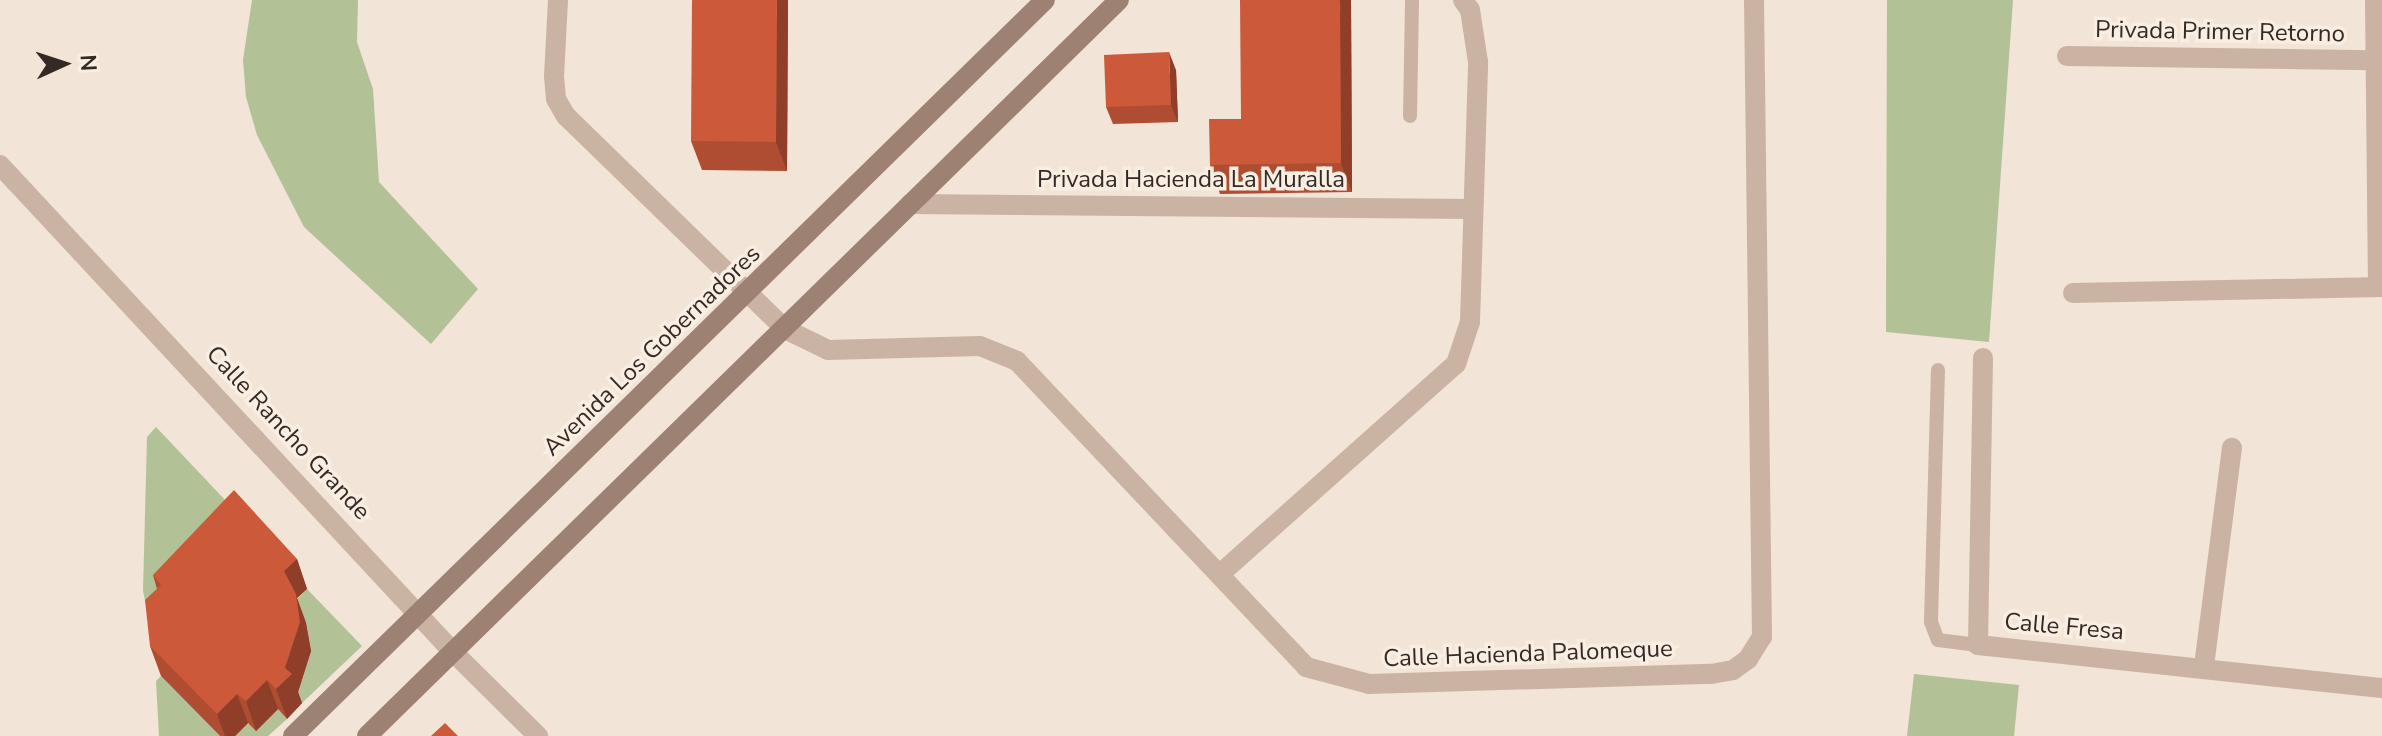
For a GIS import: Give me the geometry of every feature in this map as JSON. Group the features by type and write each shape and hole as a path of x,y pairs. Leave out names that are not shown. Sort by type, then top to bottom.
{"street":[{"name":"Calle Hacienda Palomeque","path":"558,0 554,76 556,99 566,116 785,329 828,350 980,346 1017,361 1306,667 1350,683 1711,674 1733,670 1748,659 1762,637 1754,0"},
{"name":"Avenida Los Gobernadores","path":"293,736 1045,0"},
{"path":"367,736 1119,0"},
{"path":"1220,574 1456,364 1470,322 1478,62 1470,10 1463,0"},
{"path":"2073,293 2380,287 2372,60 2375,0"},
{"name":"Privada Primer Retorno","path":"2067,56 2372,60"},
{"name":"Calle Rancho Grande","path":"0,165 453,652 538,736"},
{"name":"Privada Hacienda La Muralla","path":"910,204 1472,209"},
{"name":"Calle Fresa","path":"1983,358 1978,645 2204,666 2382,688"},
{"path":"2204,666 2232,448"}],"lane":[{"path":"1410,116 1412,0"},
{"path":"1938,370 1933,634 1948,643 1978,645"}],"green space":[{"path":"252,0 358,0 357,42 373,89 379,182 478,289 431,344 304,227 257,135 246,97 243,60"},
{"path":"1887,0 2013,0 1989,342 1886,332"},
{"path":"156,427 244,520 149,619 143,591 147,437"},
{"path":"307,589 362,646 302,703 296,697 311,651 306,623 295,601"},
{"path":"1914,674 2019,685 2014,736 1907,736"},
{"path":"161,676 220,736 159,736 156,681"},
{"path":"278,709 287,719 268,736 235,736 248,723 256,730"}],"building":[{"path":"692,0 777,0 776,142 691,141"},
{"path":"1240,0 1340,0 1341,163 1210,165 1209,119 1241,119"},
{"path":"1169,52 1171,105 1106,107 1104,55"},
{"path":"234,490 297,559 284,571 296,594 300,622 285,668 292,674 276,689 267,680 246,701 237,694 217,714 150,646 145,600 161,585 153,575"},
{"path":"445,723 458,736 431,736"}]}
